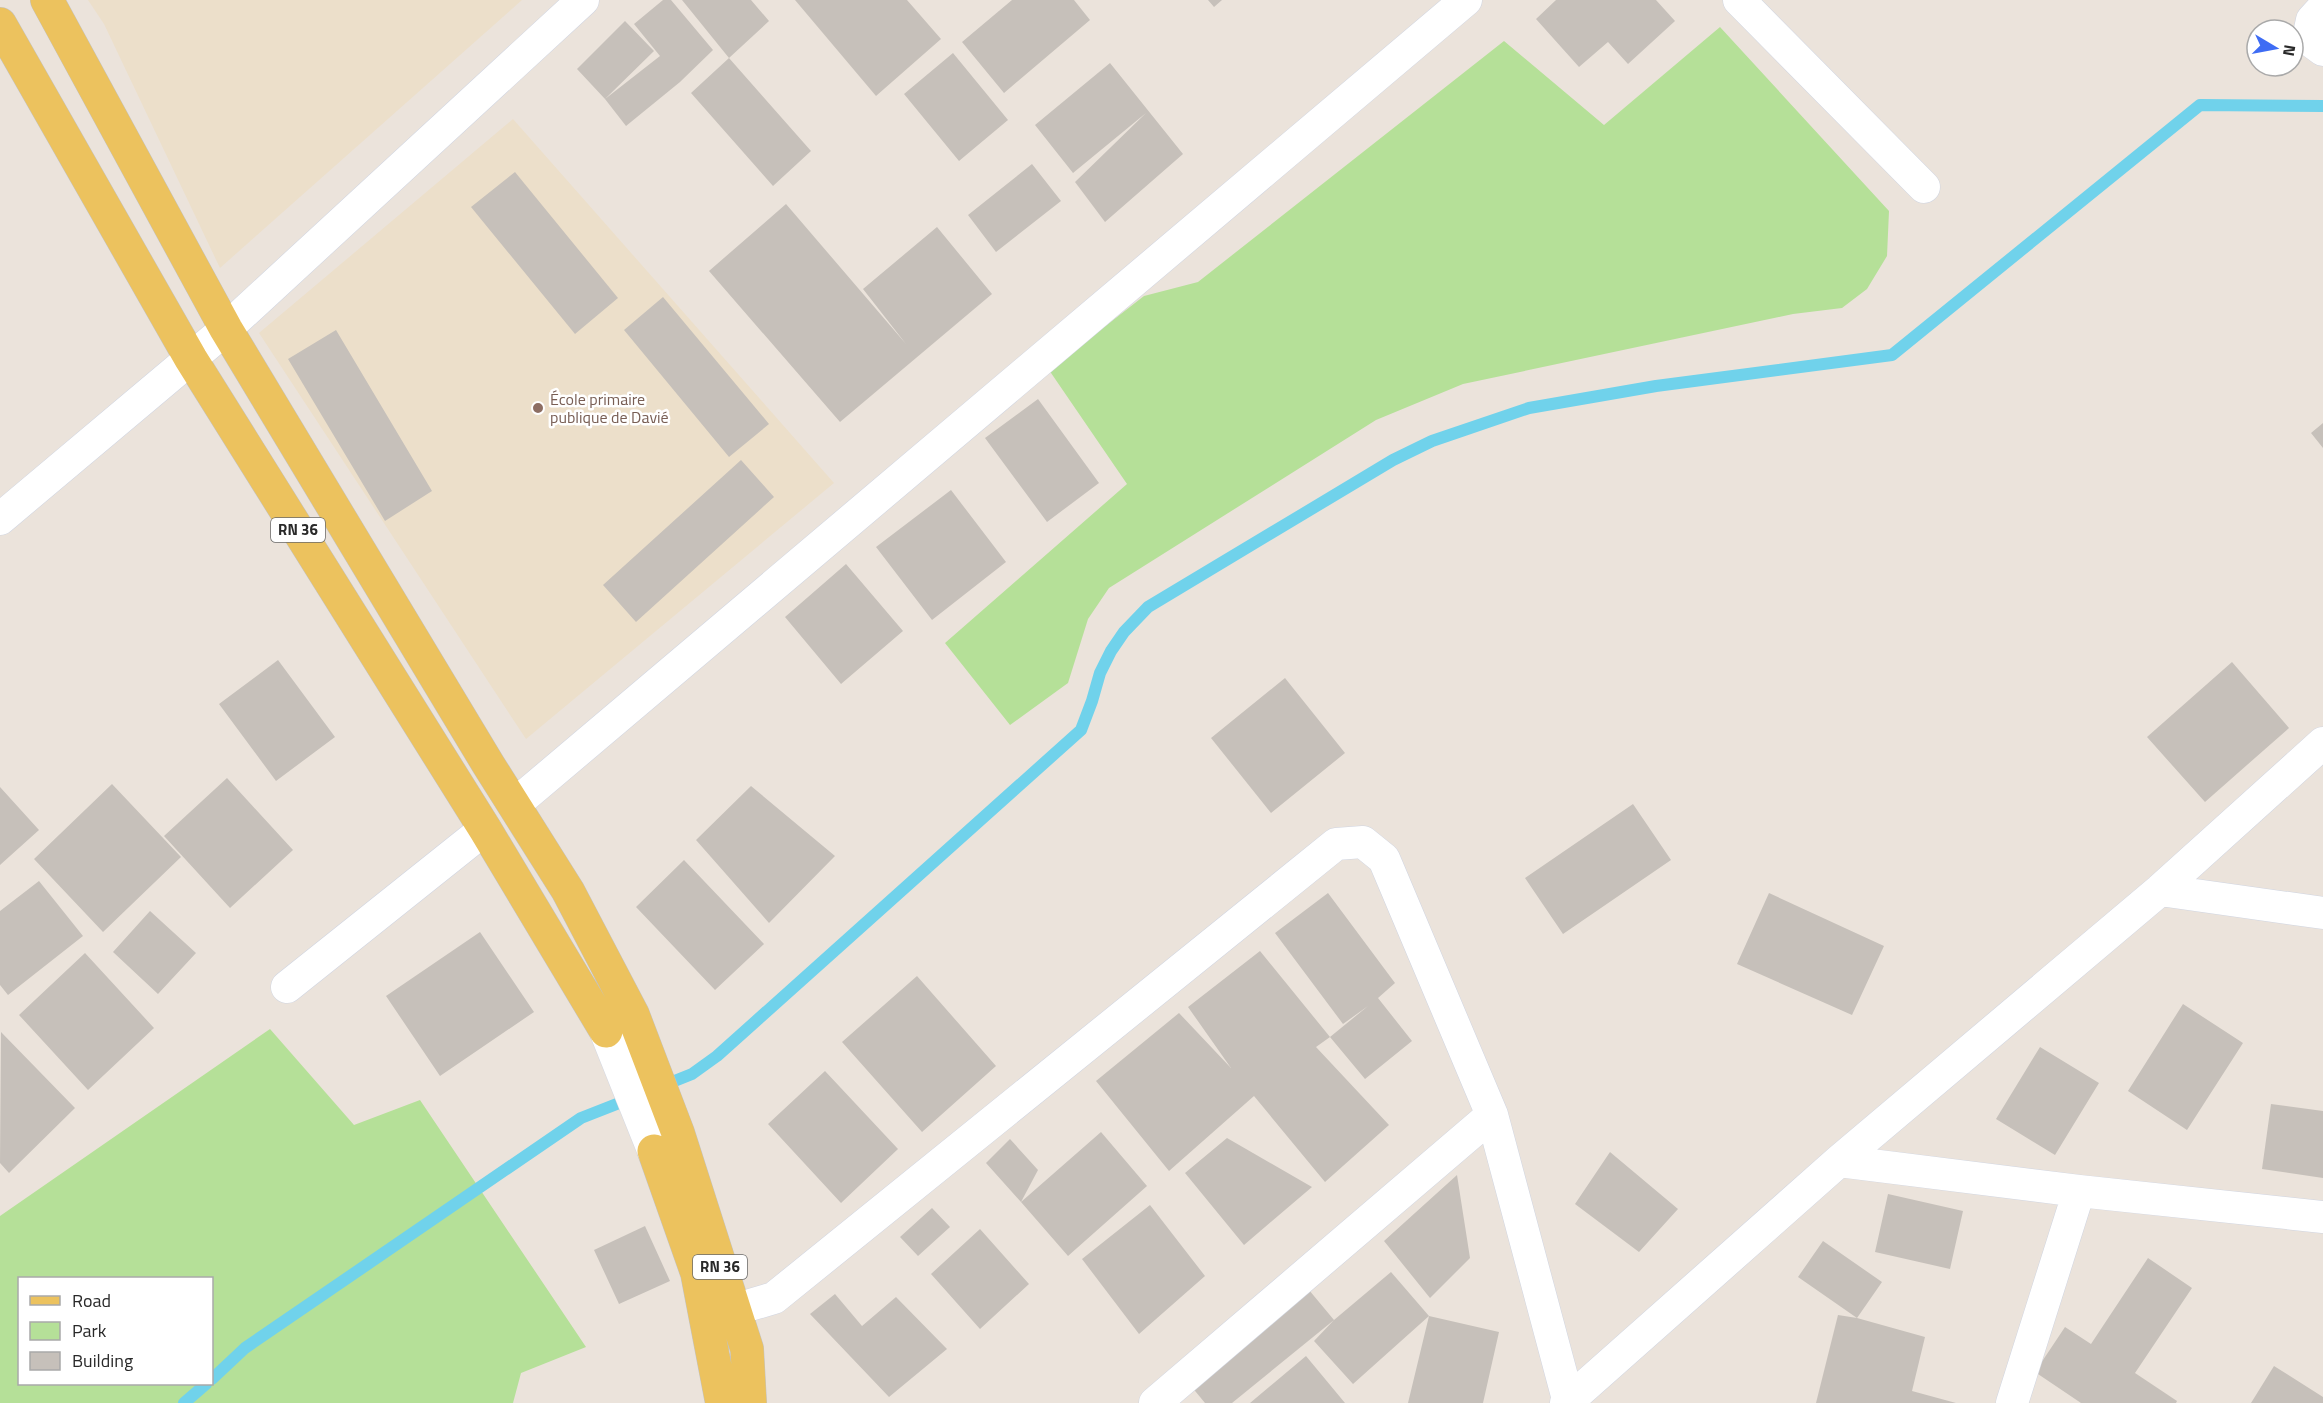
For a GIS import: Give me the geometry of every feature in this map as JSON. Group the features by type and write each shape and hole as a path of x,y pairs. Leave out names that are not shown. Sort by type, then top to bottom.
{"main road":[{"name":"RN 36","path":"46,0 226,329 568,891 733,1310 747,1350 750,1403"},
{"name":"RN 36","path":"0,24 191,359 485,829 619,1023"},
{"name":"RN 36","path":"666,1142 697,1273 722,1403"}],"street":[{"path":"0,519 226,329 583,0"},
{"path":"514,805 1466,0"},
{"path":"1739,0 1924,188"},
{"path":"2323,8 2312,20 2308,39 2323,50"},
{"path":"733,1310 774,1298 1336,844 1363,842 1384,859 1492,1115 1568,1402 1839,1161 2160,890 2323,743"},
{"path":"287,987 485,829"},
{"path":"2160,890 2323,913"},
{"path":"1155,1403 1492,1115"},
{"path":"1839,1161 2079,1191 2323,1217"},
{"path":"2012,1403 2079,1191"}],"shaded area":[{"path":"88,0 522,0 220,268 104,24"},
{"name":"École primaire publique de Davié","path":"513,119 834,483 526,739 259,333"}],"green space":[{"path":"1720,27 1889,211 1887,256 1867,289 1842,308 1793,314 1463,384 1376,420 1109,588 1088,619 1068,683 1010,725 945,643 1127,484 1049,370 1144,296 1198,282 1504,41 1604,125"},
{"path":"270,1029 354,1125 420,1100 586,1347 521,1373 513,1403 0,1403 0,1216"}],"building":[{"path":"663,0 671,0 713,50 680,82 626,126 605,99 660,56 634,24"},
{"path":"682,0 751,0 769,21 729,58"},
{"path":"795,0 907,0 941,39 876,96"},
{"path":"1012,0 1074,0 1090,20 1004,93 962,42"},
{"path":"1208,0 1222,0 1214,7"},
{"path":"1556,0 1656,0 1675,21 1628,64 1608,42 1579,67 1536,19"},
{"path":"625,21 654,51 605,99 577,69"},
{"path":"953,53 1008,120 959,161 904,94"},
{"path":"729,58 811,151 773,186 691,93"},
{"path":"1110,63 1183,154 1105,222 1075,182 1146,113 1073,173 1035,125"},
{"path":"1032,164 1061,201 996,252 968,215"},
{"path":"515,172 618,298 575,334 471,207"},
{"path":"786,204 906,344 863,289 937,227 992,294 840,422 709,271"},
{"path":"663,297 769,424 729,457 624,330"},
{"path":"336,330 432,491 385,521 288,359"},
{"path":"1038,399 1099,483 1047,522 985,438"},
{"path":"2323,423 2323,448 2311,433"},
{"path":"741,460 774,497 636,622 603,585"},
{"path":"951,490 1006,562 932,620 876,547"},
{"path":"846,564 903,631 841,684 785,617"},
{"path":"278,660 335,737 276,781 219,704"},
{"path":"2232,662 2289,728 2205,802 2147,737"},
{"path":"1285,678 1345,753 1271,813 1211,738"},
{"path":"227,778 293,850 230,908 164,836"},
{"path":"112,784 181,857 103,932 34,859"},
{"path":"751,786 835,856 769,923 696,840"},
{"path":"0,787 39,830 0,865"},
{"path":"1633,804 1671,860 1563,934 1525,878"},
{"path":"684,860 764,944 715,990 636,907"},
{"path":"39,881 83,936 8,995 0,985 0,911"},
{"path":"1328,893 1395,983 1378,998 1412,1041 1365,1079 1330,1037 1368,1006 1343,1024 1275,933"},
{"path":"1769,893 1884,946 1852,1015 1737,964"},
{"path":"150,911 196,953 158,994 113,952"},
{"path":"480,932 534,1012 440,1076 386,996"},
{"path":"1260,951 1330,1037 1316,1047 1389,1125 1325,1182 1254,1096 1169,1171 1096,1081 1179,1013 1231,1068 1188,1007"},
{"path":"85,953 154,1028 88,1090 19,1015"},
{"path":"917,976 996,1066 922,1132 842,1042"},
{"path":"2183,1004 2243,1043 2187,1130 2128,1091"},
{"path":"1,1032 75,1108 9,1173 0,1163"},
{"path":"2040,1047 2099,1083 2055,1155 1996,1119"},
{"path":"825,1071 898,1149 841,1203 768,1124"},
{"path":"2271,1104 2323,1111 2323,1178 2262,1169"},
{"path":"1101,1132 1147,1186 1068,1256 1021,1202"},
{"path":"1227,1138 1312,1187 1244,1245 1185,1173"},
{"path":"1010,1139 1038,1170 1021,1202 986,1163"},
{"path":"1610,1152 1678,1209 1639,1252 1575,1204"},
{"path":"1457,1175 1470,1258 1430,1298 1384,1241"},
{"path":"1888,1194 1963,1211 1950,1269 1875,1252"},
{"path":"1150,1205 1205,1276 1139,1334 1082,1259"},
{"path":"932,1208 950,1227 918,1256 900,1237"},
{"path":"645,1226 670,1281 619,1304 594,1250"},
{"path":"980,1229 1029,1284 980,1329 931,1274"},
{"path":"1823,1241 1882,1282 1857,1318 1798,1277"},
{"path":"2148,1258 2192,1288 2135,1373 2177,1401 2176,1403 2081,1403 2035,1372 2065,1327 2091,1344"},
{"path":"1391,1272 1429,1316 1353,1384 1314,1341 1334,1320"},
{"path":"1309,1290 1334,1320 1232,1403 1205,1403 1191,1386"},
{"path":"835,1294 862,1326 896,1297 947,1349 889,1397 810,1314"},
{"path":"1838,1315 1925,1337 1912,1391 1956,1403 1816,1403"},
{"path":"1429,1316 1499,1332 1483,1403 1408,1403"},
{"path":"1306,1356 1345,1403 1250,1403"},
{"path":"2274,1366 2323,1397 2323,1403 2251,1403"}],"waterway":[{"path":"662,1086 692,1074 717,1056 1081,730 1100,673 1111,651 1124,632 1148,607 1393,460 1432,441 1529,408 1656,386 1892,355 2200,105 2323,106"},
{"path":"213,1378 245,1348 581,1118 632,1098"},
{"path":"184,1403 205,1385"}],"place":[{"name":"École primaire publique de Davié","path":"538,408"}]}
